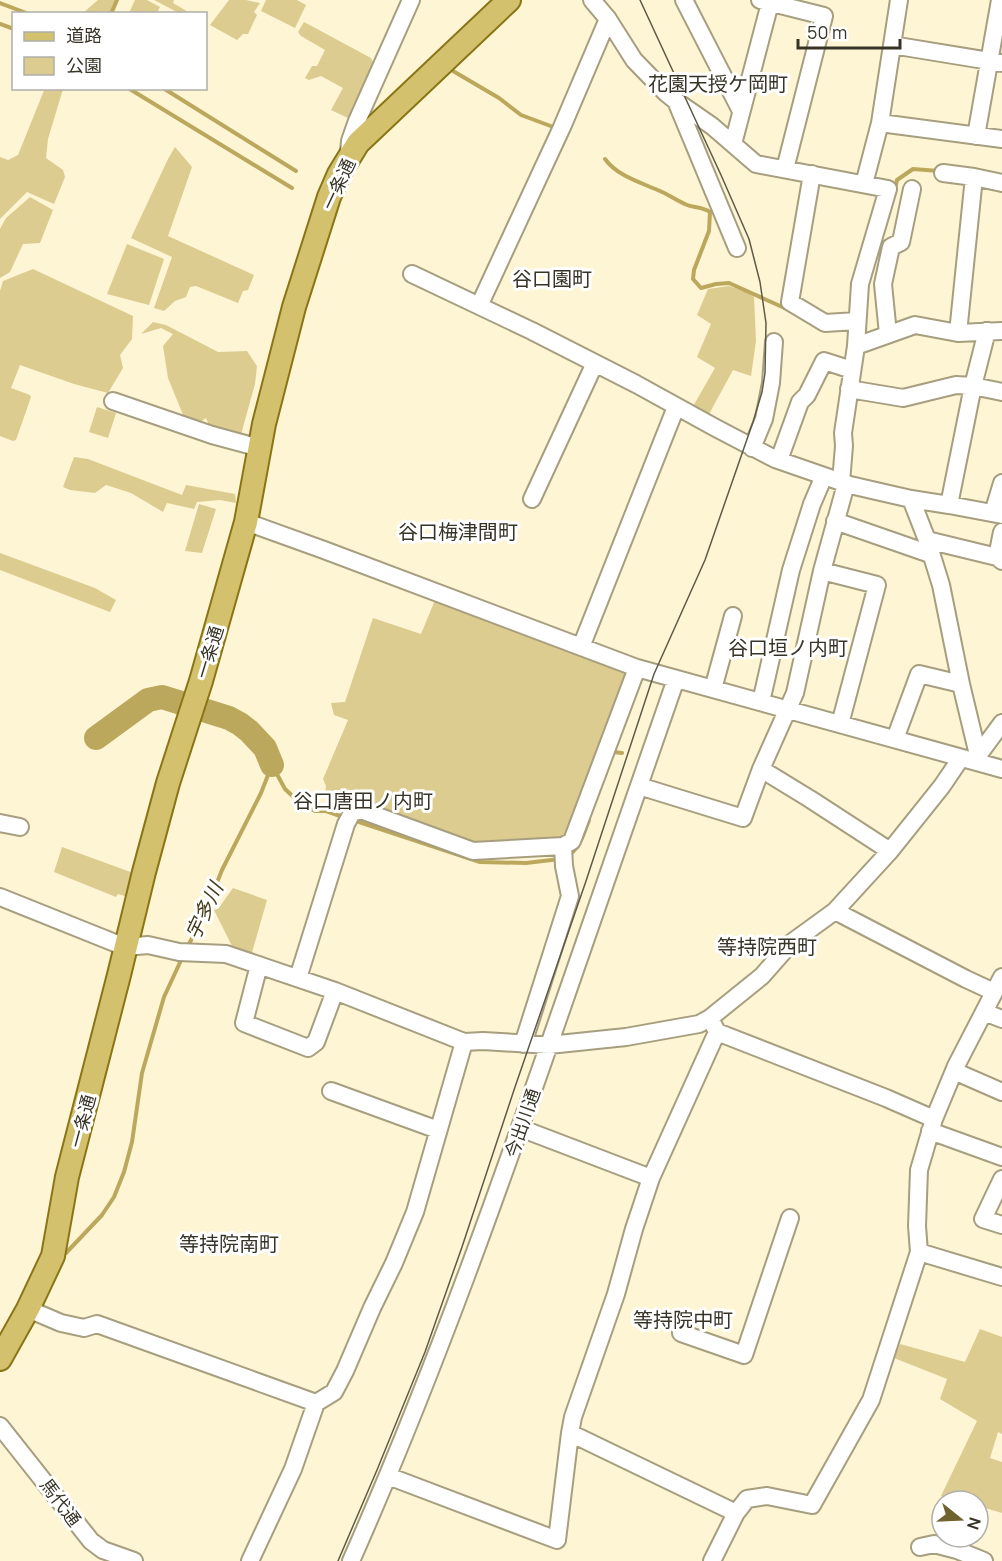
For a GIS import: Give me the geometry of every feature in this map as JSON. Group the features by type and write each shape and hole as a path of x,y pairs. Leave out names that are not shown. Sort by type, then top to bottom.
{"main road":[{"name":"一条通","path":"0,1359 28,1310 53,1257 67,1177 144,872 168,783 246,522 264,424 294,307 329,197 339,174 358,143 509,0"}],"street":[{"path":"348,160 350,141 357,121 411,0"},
{"path":"591,0 608,20 634,60 676,101 712,126 756,164 888,189 860,284 856,346 843,433 843,483 835,521 795,693 761,769 743,818 639,786"},
{"path":"684,0 741,111"},
{"path":"864,184 880,123 899,0"},
{"path":"976,136 996,62 1000,0"},
{"path":"733,144 765,1 824,16 785,169"},
{"path":"479,306 562,127 608,20"},
{"path":"892,45 996,62"},
{"path":"676,101 737,248"},
{"path":"880,123 1002,139"},
{"path":"943,173 1002,183"},
{"path":"812,174 790,302 825,323 857,321"},
{"path":"958,333 974,177"},
{"path":"888,334 883,285 891,247 901,242 912,189"},
{"path":"412,274 595,363 752,448 843,483 911,499 997,514 1002,483"},
{"path":"856,346 915,325 958,333 995,331 973,386 949,504"},
{"path":"752,448 764,419 771,383 774,342"},
{"path":"779,460 800,402 807,395 824,361 852,370"},
{"path":"532,499 595,363"},
{"path":"849,390 903,398 956,385 1002,392"},
{"path":"113,401 212,435 260,448"},
{"path":"581,647 676,406"},
{"path":"762,702 791,570 812,504 824,476"},
{"path":"911,499 941,585 961,684 971,758"},
{"path":"835,521 929,547 999,559 1002,532"},
{"path":"246,522 637,669 971,758 1002,769"},
{"path":"822,571 876,585 840,724"},
{"path":"713,689 733,616"},
{"path":"523,1044 570,896 563,855 572,841 637,669"},
{"path":"896,739 919,674 961,684"},
{"name":"今出川通","path":"351,1561 427,1382 466,1280 676,679"},
{"path":"388,1476 557,1540 573,1417 617,1290 651,1178 713,1025 791,943 835,911 890,851 942,786 1002,723"},
{"path":"761,769 890,851"},
{"path":"298,978 349,819 361,810 473,851 563,855"},
{"path":"0,823 20,827"},
{"path":"0,897 125,947 148,945 183,952 226,954 335,991 464,1042 549,1045 626,1037 699,1024 713,1025 886,1098 932,1125 1002,1157"},
{"path":"712,1561 736,1513 747,1499 767,1496 812,1505 871,1401 919,1252 917,1226 919,1170 932,1125 954,1071 998,984 966,980 835,911"},
{"path":"259,965 244,1023 308,1048 316,1042 335,991"},
{"path":"984,1012 1002,1019"},
{"path":"250,1561 292,1469 316,1403 334,1392 394,1263 415,1212 464,1042"},
{"path":"954,1071 1002,1092"},
{"path":"331,1091 438,1130"},
{"path":"520,1128 651,1178"},
{"path":"1002,1179 983,1220 1002,1225"},
{"path":"681,1333 744,1355 790,1218"},
{"path":"919,1252 1002,1277"},
{"path":"28,1310 61,1323 84,1328 97,1324 316,1403"},
{"name":"馬代通","path":"0,1426 92,1541 103,1550 134,1561"},
{"path":"570,1433 736,1513"},
{"path":"927,1551 957,1550 984,1561"}],"green space":[{"path":"98,0 117,0 112,12 84,12"},
{"path":"135,0 147,0 160,7 158,12 129,12"},
{"path":"154,0 174,0 173,3 188,12 177,12"},
{"path":"229,0 260,3 254,12 257,15 248,34 243,34 237,40 210,25"},
{"path":"266,0 297,0 306,5 295,28 261,11"},
{"path":"304,22 371,58 374,64 350,119 331,110 343,88 321,76 309,80 305,78 312,66 317,66 325,50 298,32"},
{"path":"44,90 63,90 48,139 46,158 63,170 65,177 54,204 27,192 0,219 0,157 8,160 18,155"},
{"path":"175,147 192,167 168,236 254,275 248,290 243,291 238,303 196,286 190,287 186,297 175,301 164,311 154,308 172,257 131,238"},
{"path":"30,197 53,210 40,243 23,244 10,272 0,278 0,229 6,218"},
{"path":"127,244 164,259 149,305 107,294"},
{"path":"33,269 133,316 132,339 120,355 123,368 108,393 20,365 11,388 31,397 16,440 13,441 0,436 0,291 3,281"},
{"path":"729,286 754,297 756,341 751,376 733,370 708,416 692,408 715,368 697,357 711,324 697,315 708,289"},
{"path":"153,322 166,325 218,352 247,351 257,366 255,384 240,438 211,430 206,418 196,425 186,422 168,378 163,346 173,334 161,328 141,334"},
{"path":"97,407 116,413 108,438 89,432"},
{"path":"74,457 88,459 182,495 186,485 235,494 236,503 220,500 197,502 194,509 167,503 163,512 131,493 106,485 95,493 70,490 63,487"},
{"path":"199,504 216,509 202,553 185,551"},
{"path":"0,553 95,588 116,600 110,612 0,570"},
{"path":"435,600 626,671 630,679 569,838 470,845 325,793 326,786 323,779 348,720 334,715 331,703 345,702 373,618 421,634"},
{"path":"62,847 136,874 131,898 118,894 116,897 54,872"},
{"path":"233,888 267,900 251,956 233,948 214,910 218,909"},
{"path":"980,1329 1002,1337 1002,1434 998,1432 990,1458 1002,1462 1002,1513 990,1510 990,1489 944,1489 977,1421 940,1399 947,1379 894,1358 900,1344 965,1362"}],"waterway":[{"path":"112,12 117,0"},
{"path":"0,3 24,12"},
{"path":"0,24 12,28"},
{"path":"453,71 499,98 521,115 556,128"},
{"path":"131,90 292,188"},
{"path":"166,90 296,171"},
{"path":"605,159 631,179 684,204 710,212 709,231 694,270 693,279 701,288 729,283 789,310"},
{"path":"895,189 897,180 913,169 939,171"},
{"name":"宇多川","path":"96,738 148,700 162,697 229,718 240,724 265,748 272,765"},
{"path":"612,753 622,753"},
{"path":"272,765 285,789 303,806 343,817"},
{"name":"宇多川","path":"188,946 204,915 222,870 261,793 272,765"},
{"path":"353,820 480,862 526,863 560,859"},
{"path":"570,855 580,843 589,820"},
{"name":"宇多川","path":"66,1253 102,1215 114,1197 124,1172 132,1142 142,1073 164,997 183,956"}],"tram line":[{"path":"338,1561 425,1352 586,881 654,674 705,560 762,392 765,373 766,323 760,282 749,239 640,0"}],"district":[{"name":"花園天授ケ岡町","path":"718,83"},
{"name":"谷口園町","path":"552,278"},
{"name":"谷口梅津間町","path":"458,531"},
{"name":"谷口垣ノ内町","path":"788,647"},
{"name":"谷口唐田ノ内町","path":"363,800"},
{"name":"等持院西町","path":"767,946"},
{"name":"等持院南町","path":"229,1243"},
{"name":"等持院中町","path":"683,1319"}]}
